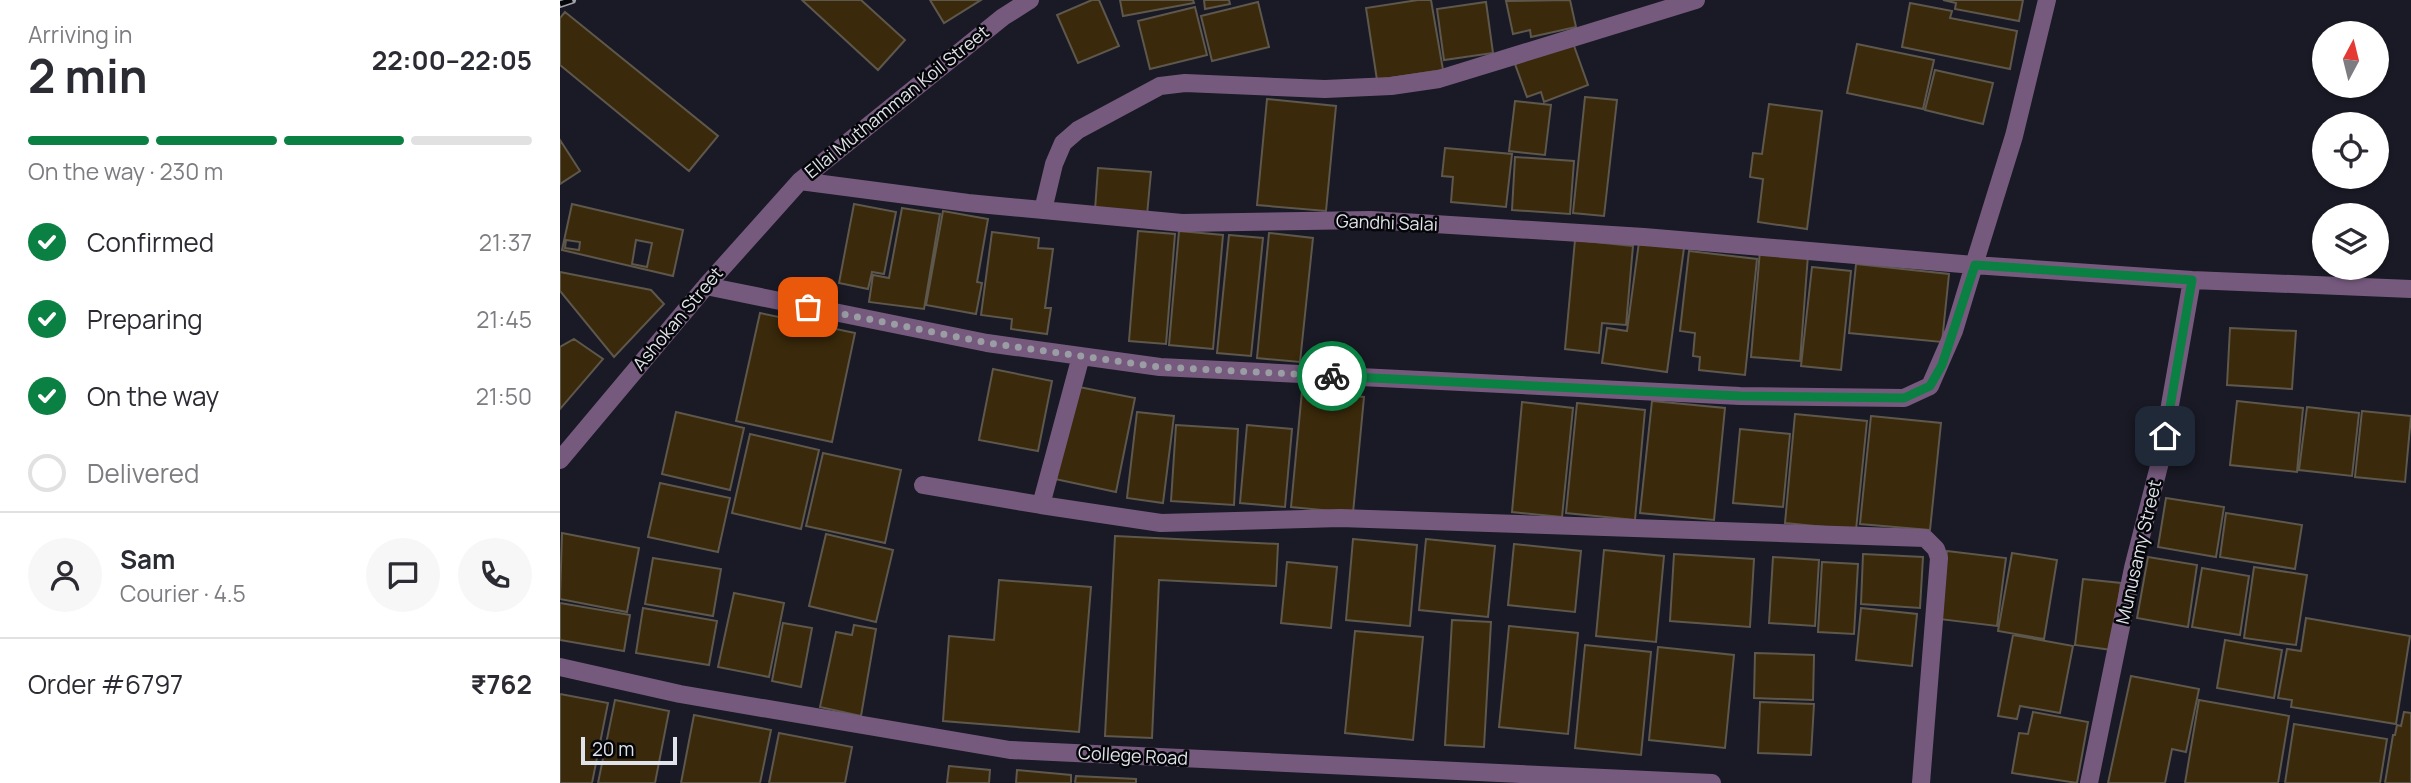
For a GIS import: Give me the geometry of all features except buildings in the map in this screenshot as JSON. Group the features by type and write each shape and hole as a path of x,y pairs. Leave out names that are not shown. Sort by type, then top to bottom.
{"street":[{"name":"Ellai Muthamman Koil Street","path":"800,181 1003,17 1030,0"},
{"path":"1044,211 1054,164 1063,143 1078,130 1160,86 1185,83 1325,89 1391,86 1439,79 1696,0"},
{"path":"706,285 988,343 1160,367 1740,396 1904,398 1930,386 1942,365 2014,136 2047,0"},
{"name":"Gandhi Salai","path":"800,181 1044,211 1182,223 1371,220 2192,280 2411,289"},
{"name":"Ashokan Street","path":"560,460 706,285 800,181"},
{"name":"Munusamy Street","path":"2089,783 2133,568 2160,462 2192,280"},
{"path":"1041,505 1081,356"},
{"path":"923,485 1161,523 1340,518 1925,538 1936,549 1939,558 1921,783"},
{"name":"College Road","path":"560,667 680,694 1010,750 1713,783"}],"railway":[{"path":"560,4 572,0"}],"way so far":[{"path":"808,307 988,343 1160,367 1332,376"}],"route":[{"path":"1332,376 1740,396 1904,398 1930,386 1942,365 1975,265 2192,280 2165,436"}]}
